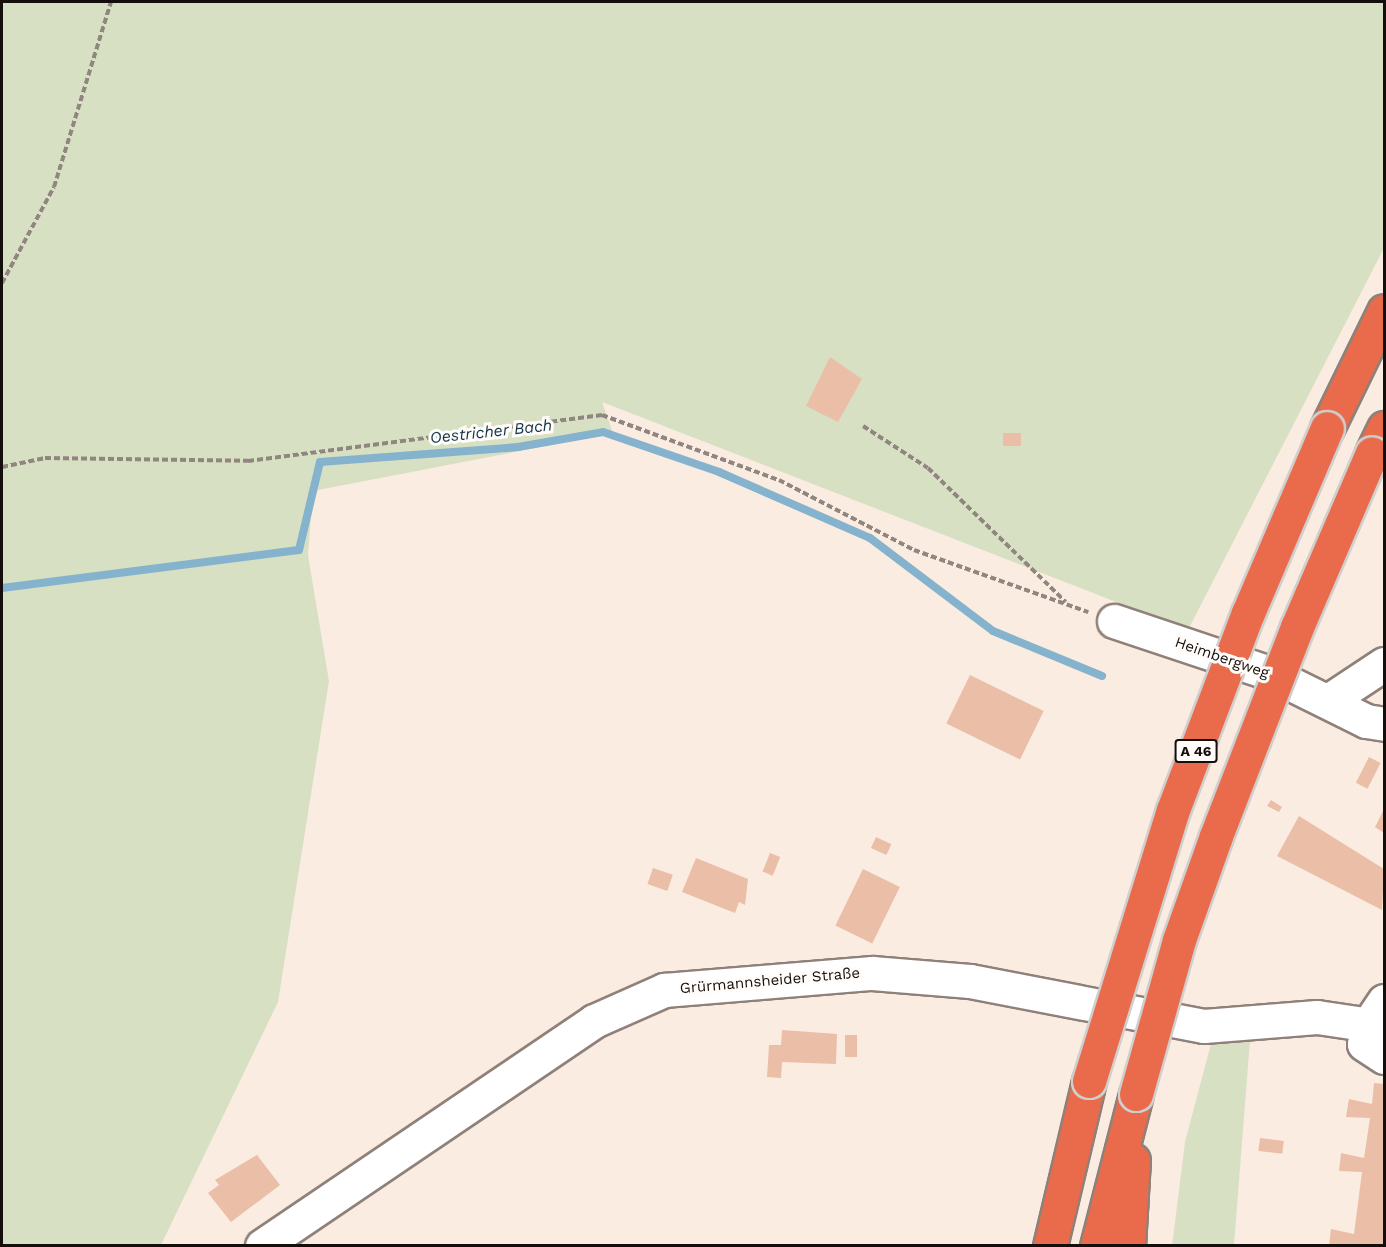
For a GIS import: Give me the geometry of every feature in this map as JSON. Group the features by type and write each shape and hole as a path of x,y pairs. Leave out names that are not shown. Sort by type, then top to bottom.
{"highway":[{"name":"A 46","path":"1050,1245 1089,1081 1173,810 1248,613 1327,428 1384,311"},
{"path":"1097,1245 1179,940 1216,836 1297,627 1378,441"},
{"path":"1128,1245 1136,1094"}],"street":[{"name":"Heimbergweg","path":"1114,621 1269,673 1384,724"},
{"path":"1328,701 1384,664"},
{"name":"Grürmannsheider Straße","path":"262,1245 594,1021 664,990 872,973 970,981 1204,1026 1317,1017 1379,1018"},
{"path":"1379,1018 1364,1044 1384,1057"}],"path":[{"path":"2,283 54,187 111,2"},
{"path":"2,467 45,458 248,461 602,415 779,480 914,550 1114,621"},
{"path":"863,426 928,468 1069,605"}],"green space":[{"path":"2,2 1384,2 1384,248 1188,630 602,402 613,433 313,491 308,555 329,681 278,1002 161,1245 2,1246"},
{"path":"1212,1040 1250,1040 1234,1245 1172,1246 1185,1142"}],"building":[{"path":"830,357 862,379 838,422 806,406"},
{"path":"1003,433 1021,433 1021,446 1003,446"},
{"path":"970,675 1044,711 1020,759 946,724"},
{"path":"1369,757 1381,763 1367,789 1356,783"},
{"path":"1271,800 1282,807 1279,812 1267,806"},
{"path":"1384,809 1384,833 1375,827"},
{"path":"1299,816 1384,869 1382,910 1277,856"},
{"path":"876,837 891,844 886,855 871,848"},
{"path":"770,853 780,857 773,876 763,872"},
{"path":"696,858 748,879 745,905 739,902 735,913 682,892"},
{"path":"653,868 673,875 667,891 647,884"},
{"path":"863,869 900,887 872,944 835,926"},
{"path":"782,1030 837,1034 836,1064 782,1062 781,1078 767,1077 769,1045 781,1045"},
{"path":"845,1035 857,1035 857,1057 845,1057"},
{"path":"1374,1083 1384,1084 1384,1246 1329,1246 1331,1229 1354,1234 1362,1172 1339,1171 1341,1153 1364,1158 1370,1118 1346,1117 1349,1099 1372,1104"},
{"path":"1260,1138 1284,1141 1282,1154 1258,1151"},
{"path":"257,1155 280,1185 231,1222 208,1193 219,1185 215,1180"}],"waterway":[{"name":"Oestricher Bach","path":"2,588 299,550 320,462 518,447 603,432 719,472 870,538 993,631 1102,676"}]}
